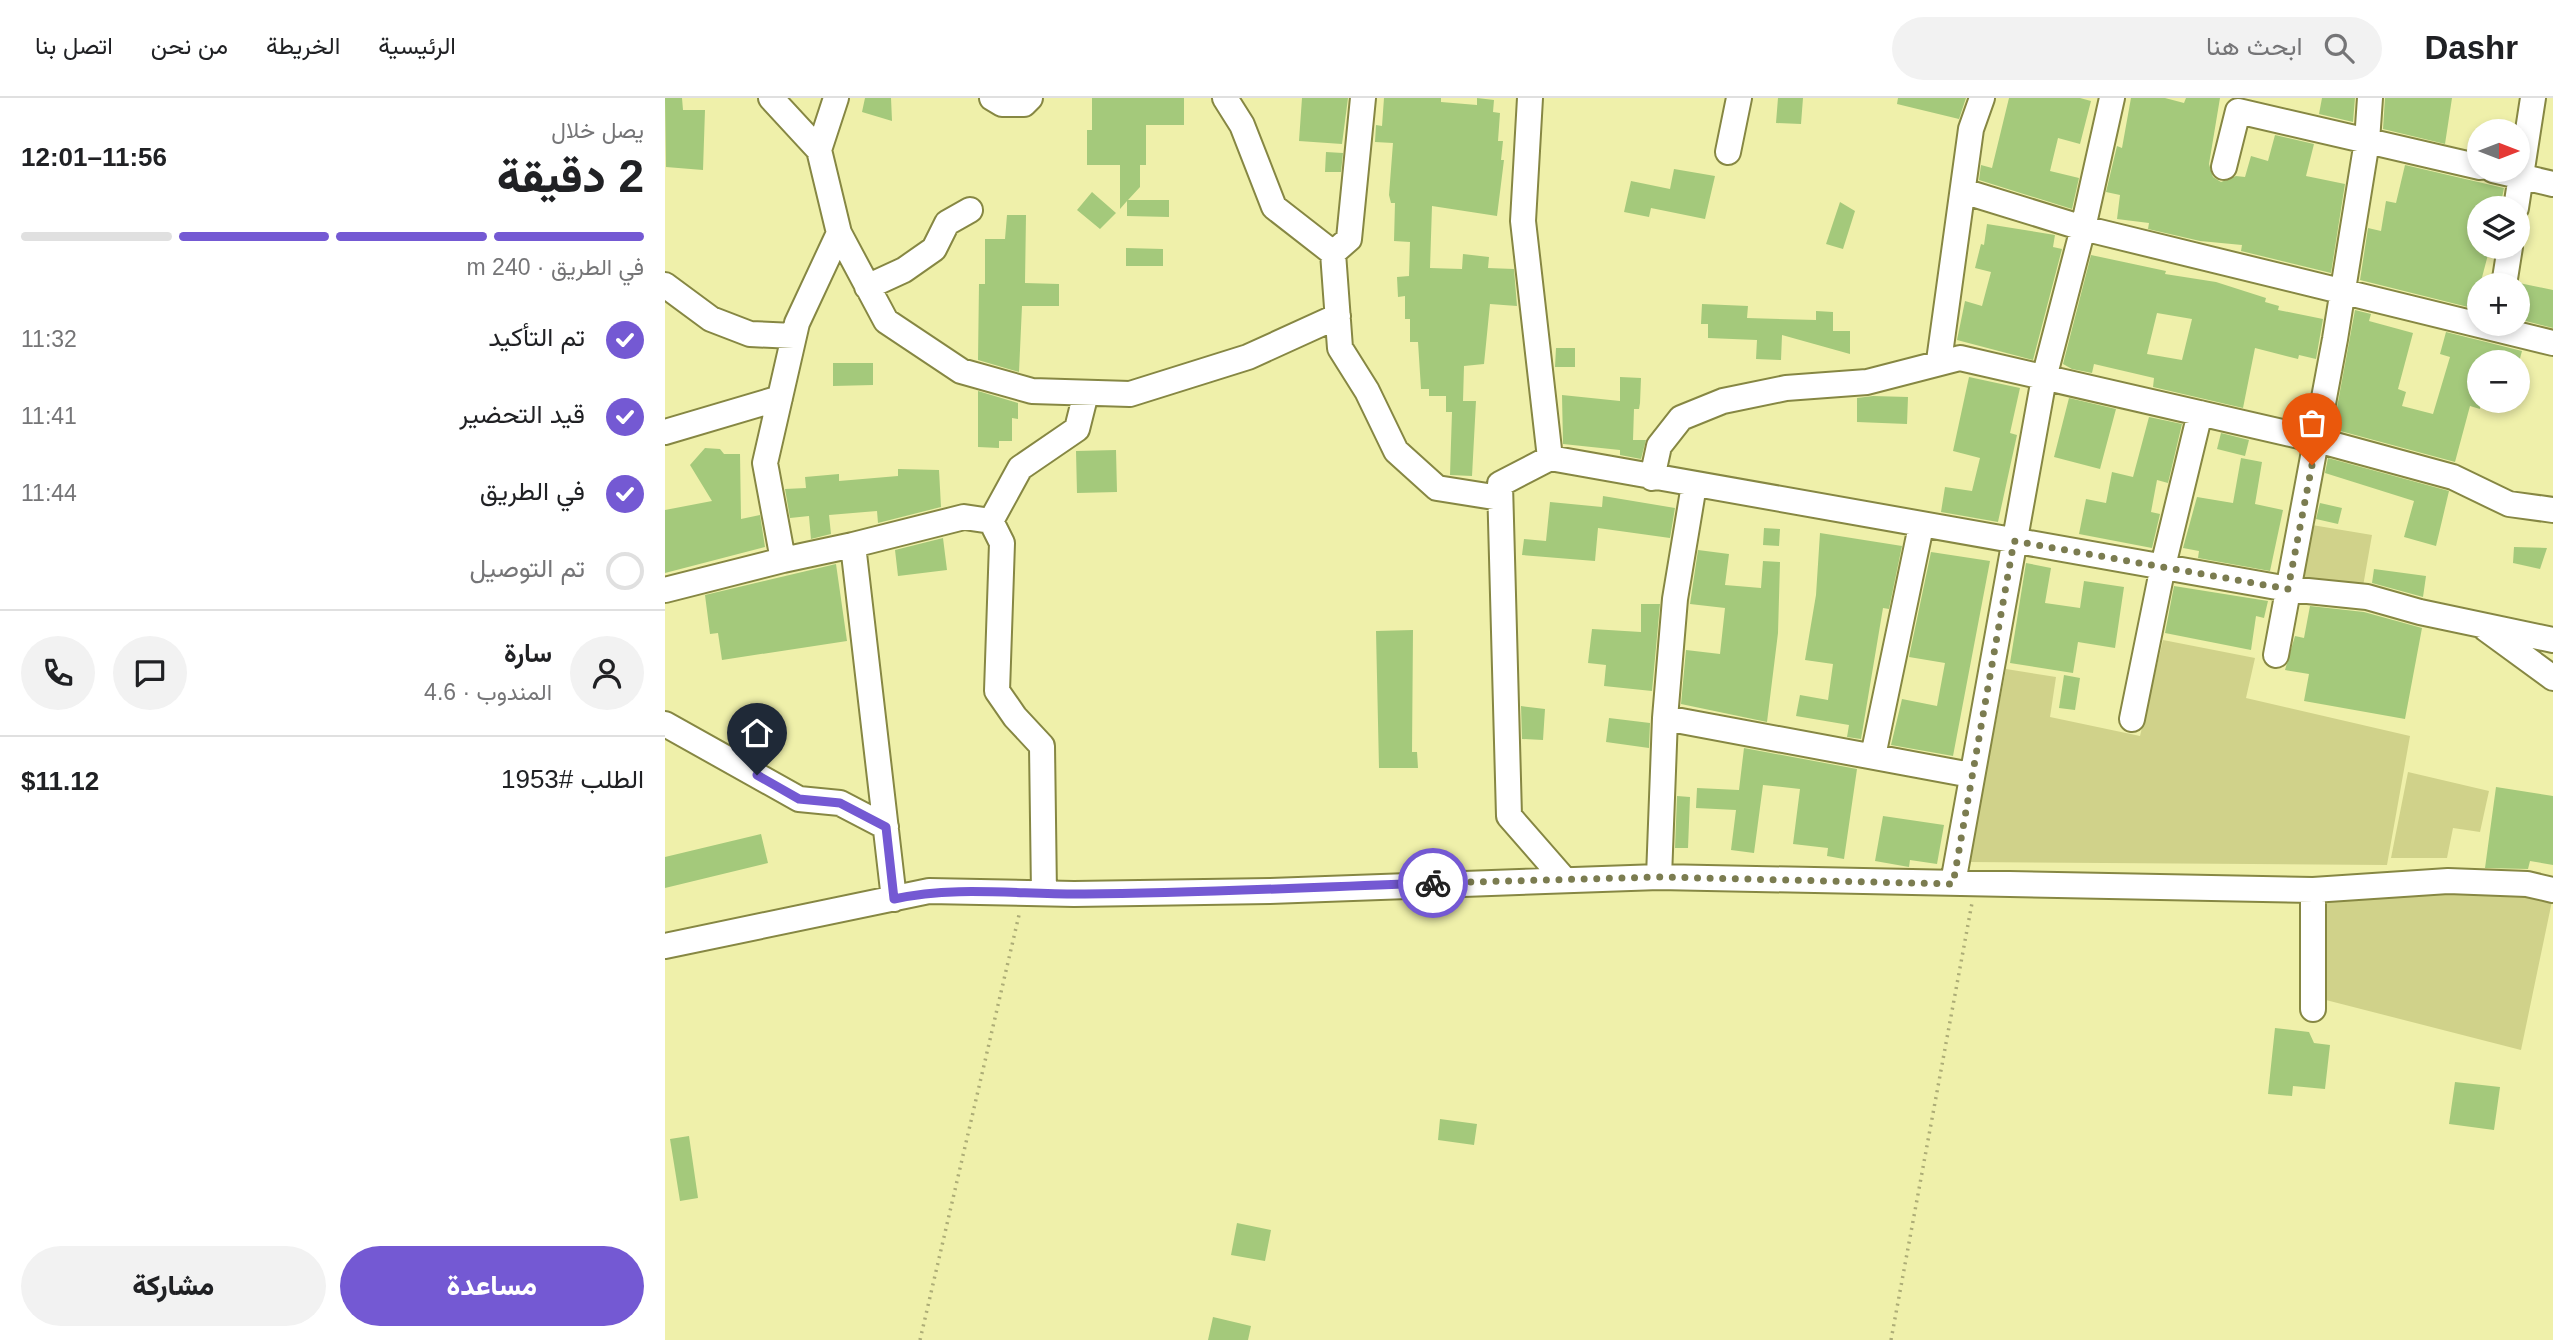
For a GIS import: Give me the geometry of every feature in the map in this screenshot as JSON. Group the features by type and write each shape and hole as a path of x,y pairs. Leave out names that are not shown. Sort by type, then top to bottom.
{"street":[{"path":"771,98 819,150 839,233 886,321 961,371 1032,391 1131,394 1248,358 1338,316"},
{"path":"819,150 837,98"},
{"path":"992,98 1002,104 1024,104 1030,98"},
{"path":"1225,98 1242,125 1274,207 1333,253 1340,348 1367,391 1396,452 1437,488 1500,498"},
{"path":"1333,253 1349,239 1363,98"},
{"path":"1530,98 1523,221 1550,458"},
{"path":"1728,152 1739,98"},
{"path":"1939,361 1972,129 1982,98"},
{"path":"1964,884 1972,775 2044,378 2083,228 2112,98"},
{"path":"2276,655 2343,292 2367,141 2370,98"},
{"path":"2530,119 2533,98"},
{"path":"2224,167 2238,111 2467,164"},
{"path":"2531,178 2553,184"},
{"path":"1963,191 2083,228 2467,320"},
{"path":"867,287 904,271 934,249 947,223 970,210"},
{"path":"783,560 765,463 797,323 839,233"},
{"path":"665,285 711,319 750,334 794,336"},
{"path":"2529,336 2553,343"},
{"path":"1653,478 1659,446 1681,418 1723,401 1786,388 1867,382 1939,361 1960,358 2317,440 2453,477 2509,504 2553,510"},
{"path":"991,521 1020,468 1077,429 1086,393"},
{"path":"665,432 780,398"},
{"path":"2132,719 2163,566 2200,413"},
{"path":"1563,878 1509,816 1500,484 1550,458 1921,526 2288,589 2367,597 2553,640"},
{"path":"1659,877 1665,718 1675,599 1694,485"},
{"path":"665,590 964,517 991,521"},
{"path":"991,521 1002,543 997,691 1015,717 1042,746 1034,893"},
{"path":"1873,756 1921,526"},
{"path":"853,545 894,899"},
{"path":"2481,625 2553,678"},
{"path":"1665,718 1972,775"},
{"path":"665,724 799,799 840,803 886,827"},
{"path":"665,946 929,891 1270,891 1563,878 1659,877 2313,890 2448,881 2527,884 2553,890"},
{"path":"2313,890 2313,1009"}],"path":[{"path":"1891,1340 1964,884"},
{"path":"920,1340 1034,893"}],"green space":[{"path":"2306,524 2372,535 2362,592 2296,580"},
{"path":"2163,640 2255,658 2246,698 2410,736 2387,865 1969,862 2006,669 2056,677 2050,717 2140,736"},
{"path":"2408,772 2489,791 2480,832 2453,828 2447,858 2391,858"},
{"path":"2452,888 2528,894 2552,901 2521,1050 2322,999 2323,895"}],"building":[{"path":"665,98 682,98 683,110 705,110 703,170 666,167"},
{"path":"865,98 891,98 892,121 862,112"},
{"path":"1092,98 1184,98 1184,125 1146,125 1146,165 1140,165 1140,187 1128,200 1169,200 1169,217 1127,216 1127,201 1120,209 1120,165 1087,165 1087,130 1092,130"},
{"path":"1302,98 1348,98 1342,144 1299,141"},
{"path":"1384,98 1441,98 1441,102 1477,105 1477,98 1494,100 1493,112 1500,113 1498,141 1503,141 1501,160 1504,160 1497,216 1432,206 1430,268 1462,269 1463,254 1489,257 1488,268 1514,269 1517,306 1490,304 1484,364 1464,366 1463,401 1476,401 1472,476 1450,475 1452,412 1446,412 1446,396 1429,396 1429,389 1421,389 1418,342 1410,342 1410,319 1405,319 1405,296 1398,297 1397,277 1409,276 1410,242 1394,241 1395,203 1391,203 1389,195 1393,143 1375,142 1376,125 1382,126"},
{"path":"1778,98 1803,98 1801,124 1776,123"},
{"path":"1898,98 1966,98 1959,119 1897,104"},
{"path":"2009,98 2080,98 2091,101 2080,144 2058,138 2050,171 2079,178 2072,209 1979,180 1981,165 1992,168"},
{"path":"2131,98 2165,98 2184,103 2186,98 2220,98 2209,164 2213,177 2221,182 2236,176 2245,177 2251,156 2268,161 2275,135 2314,144 2306,176 2345,184 2331,273 2241,251 2242,245 2200,241 2148,229 2149,223 2117,219 2120,195 2106,192 2117,146 2122,148"},
{"path":"2322,98 2355,98 2353,122 2319,114"},
{"path":"2385,98 2452,98 2445,144 2383,129"},
{"path":"1326,152 1343,153 1341,172 1325,172"},
{"path":"2405,165 2467,179 2467,182 2504,188 2502,196 2467,196 2467,259 2487,259 2483,273 2467,273 2467,307 2360,280 2368,228 2381,231 2386,201 2396,203"},
{"path":"1674,169 1715,176 1705,219 1651,208 1649,217 1624,212 1631,181 1670,189"},
{"path":"1092,192 1116,213 1100,229 1077,210"},
{"path":"1840,202 1855,211 1843,249 1826,244"},
{"path":"1007,215 1026,215 1025,283 1059,284 1059,306 1022,306 1019,372 978,360 979,284 985,284 985,239 1005,239"},
{"path":"1987,224 2055,235 2053,247 2062,249 2033,360 1957,340 1965,301 1982,306 1991,272 1975,268 1981,244 1984,245"},
{"path":"1126,248 1163,249 1163,266 1126,266"},
{"path":"2091,255 2166,271 2165,274 2216,282 2266,298 2265,302 2279,306 2278,310 2323,319 2316,359 2299,355 2298,359 2255,348 2243,408 2153,387 2154,378 2094,364 2092,373 2072,369 2063,364","holes":["2157,313 2192,319 2182,360 2147,354"]},
{"path":"2530,285 2553,290 2553,328 2530,322"},
{"path":"1702,304 1748,306 1747,318 1816,320 1816,311 1833,312 1833,331 1850,331 1850,354 1782,335 1781,360 1756,359 1757,340 1708,338 1708,324 1701,324"},
{"path":"2355,310 2371,314 2369,321 2413,333 2398,389 2406,392 2402,406 2433,414 2450,357 2440,354 2446,332 2518,350 2467,350 2468,413 2455,462 2333,429"},
{"path":"1556,348 1575,348 1575,367 1555,367"},
{"path":"833,363 873,363 873,385 833,386"},
{"path":"1620,377 1641,378 1639,409 1634,409 1633,440 1646,440 1641,459 1620,455 1620,450 1563,444 1562,395 1620,401"},
{"path":"1969,377 2020,388 2010,433 2017,435 1998,522 1941,512 1945,487 1972,491 1980,458 1953,451"},
{"path":"978,391 1018,403 1018,419 1012,418 1012,441 999,441 999,448 978,447"},
{"path":"1908,397 1907,424 1857,422 1857,398"},
{"path":"2069,398 2116,409 2100,469 2054,457"},
{"path":"2149,417 2182,424 2168,483 2157,480 2151,512 2160,514 2152,548 2079,534 2086,499 2106,503 2112,472 2133,477"},
{"path":"2221,433 2249,440 2245,456 2217,449"},
{"path":"705,448 720,449 724,454 740,454 741,519 760,515 765,547 665,573 665,510 712,501 690,465"},
{"path":"1116,450 1117,492 1077,493 1076,451"},
{"path":"2241,458 2262,462 2255,504 2283,510 2270,571 2198,558 2199,551 2183,548 2197,497 2233,503"},
{"path":"2328,458 2449,491 2436,546 2404,537 2414,501 2325,473"},
{"path":"898,469 939,470 941,507 878,523 877,511 829,515 831,534 811,539 809,516 790,518 785,489 806,488 805,477 839,474 839,481 898,476"},
{"path":"1603,496 1675,508 1670,538 1598,528 1595,561 1522,555 1524,539 1546,541 1550,502 1602,507"},
{"path":"2320,503 2342,508 2338,524 2316,519"},
{"path":"1764,528 1780,529 1779,546 1763,545"},
{"path":"1820,533 1902,546 1889,609 1883,608 1861,739 1847,737 1849,725 1796,716 1800,695 1828,700 1833,664 1805,660 1816,595"},
{"path":"943,538 947,570 898,576 895,550"},
{"path":"2514,547 2547,548 2540,569 2513,563"},
{"path":"1698,550 1729,554 1725,585 1761,588 1763,561 1780,562 1778,633 1767,722 1681,704 1686,650 1720,654 1725,608 1690,604"},
{"path":"1931,552 1990,561 1953,756 1891,745 1902,699 1937,706 1945,663 1909,657"},
{"path":"2026,563 2051,568 2045,603 2080,608 2084,581 2124,587 2115,648 2078,642 2073,673 2010,663"},
{"path":"836,564 847,641 722,660 718,633 710,634 705,595"},
{"path":"2374,569 2426,576 2423,597 2372,583"},
{"path":"2174,586 2268,601 2264,618 2256,616 2251,650 2165,633"},
{"path":"1641,604 1660,604 1652,691 1604,686 1606,665 1588,663 1592,629 1641,632"},
{"path":"2310,606 2364,612 2422,628 2405,719 2304,701 2309,674 2285,670 2295,636 2304,638"},
{"path":"1413,630 1412,752 1417,752 1418,768 1379,768 1376,631"},
{"path":"2064,675 2080,678 2075,710 2059,708"},
{"path":"1521,706 1545,709 1543,740 1522,739"},
{"path":"1609,718 1650,723 1649,748 1606,742"},
{"path":"1744,748 1857,769 1844,859 1827,856 1828,848 1793,844 1800,789 1763,785 1754,853 1731,850 1736,810 1696,808 1697,788 1739,790"},
{"path":"2496,787 2553,796 2553,865 2530,861 2528,869 2485,868"},
{"path":"1677,796 1690,797 1688,848 1675,848"},
{"path":"1883,816 1944,825 1937,864 1910,860 1909,867 1875,861"},
{"path":"761,834 768,863 665,888 665,857"},
{"path":"2275,1028 2309,1032 2314,1043 2330,1045 2325,1089 2293,1086 2292,1096 2268,1094"},
{"path":"2455,1082 2500,1087 2494,1130 2449,1124"},
{"path":"1440,1119 1477,1124 1474,1145 1438,1140"},
{"path":"689,1136 698,1198 680,1201 670,1139"},
{"path":"1237,1223 1271,1230 1265,1261 1231,1255"},
{"path":"1213,1317 1251,1326 1248,1340 1208,1340"}],"way so far":[{"path":"1433,883 1659,877 1953,884 2014,541 2288,589 2312,465"}],"route":[{"path":"757,775 799,799 840,803 886,827 894,899 929,891 1074,894 1246,892 1433,883"}]}
